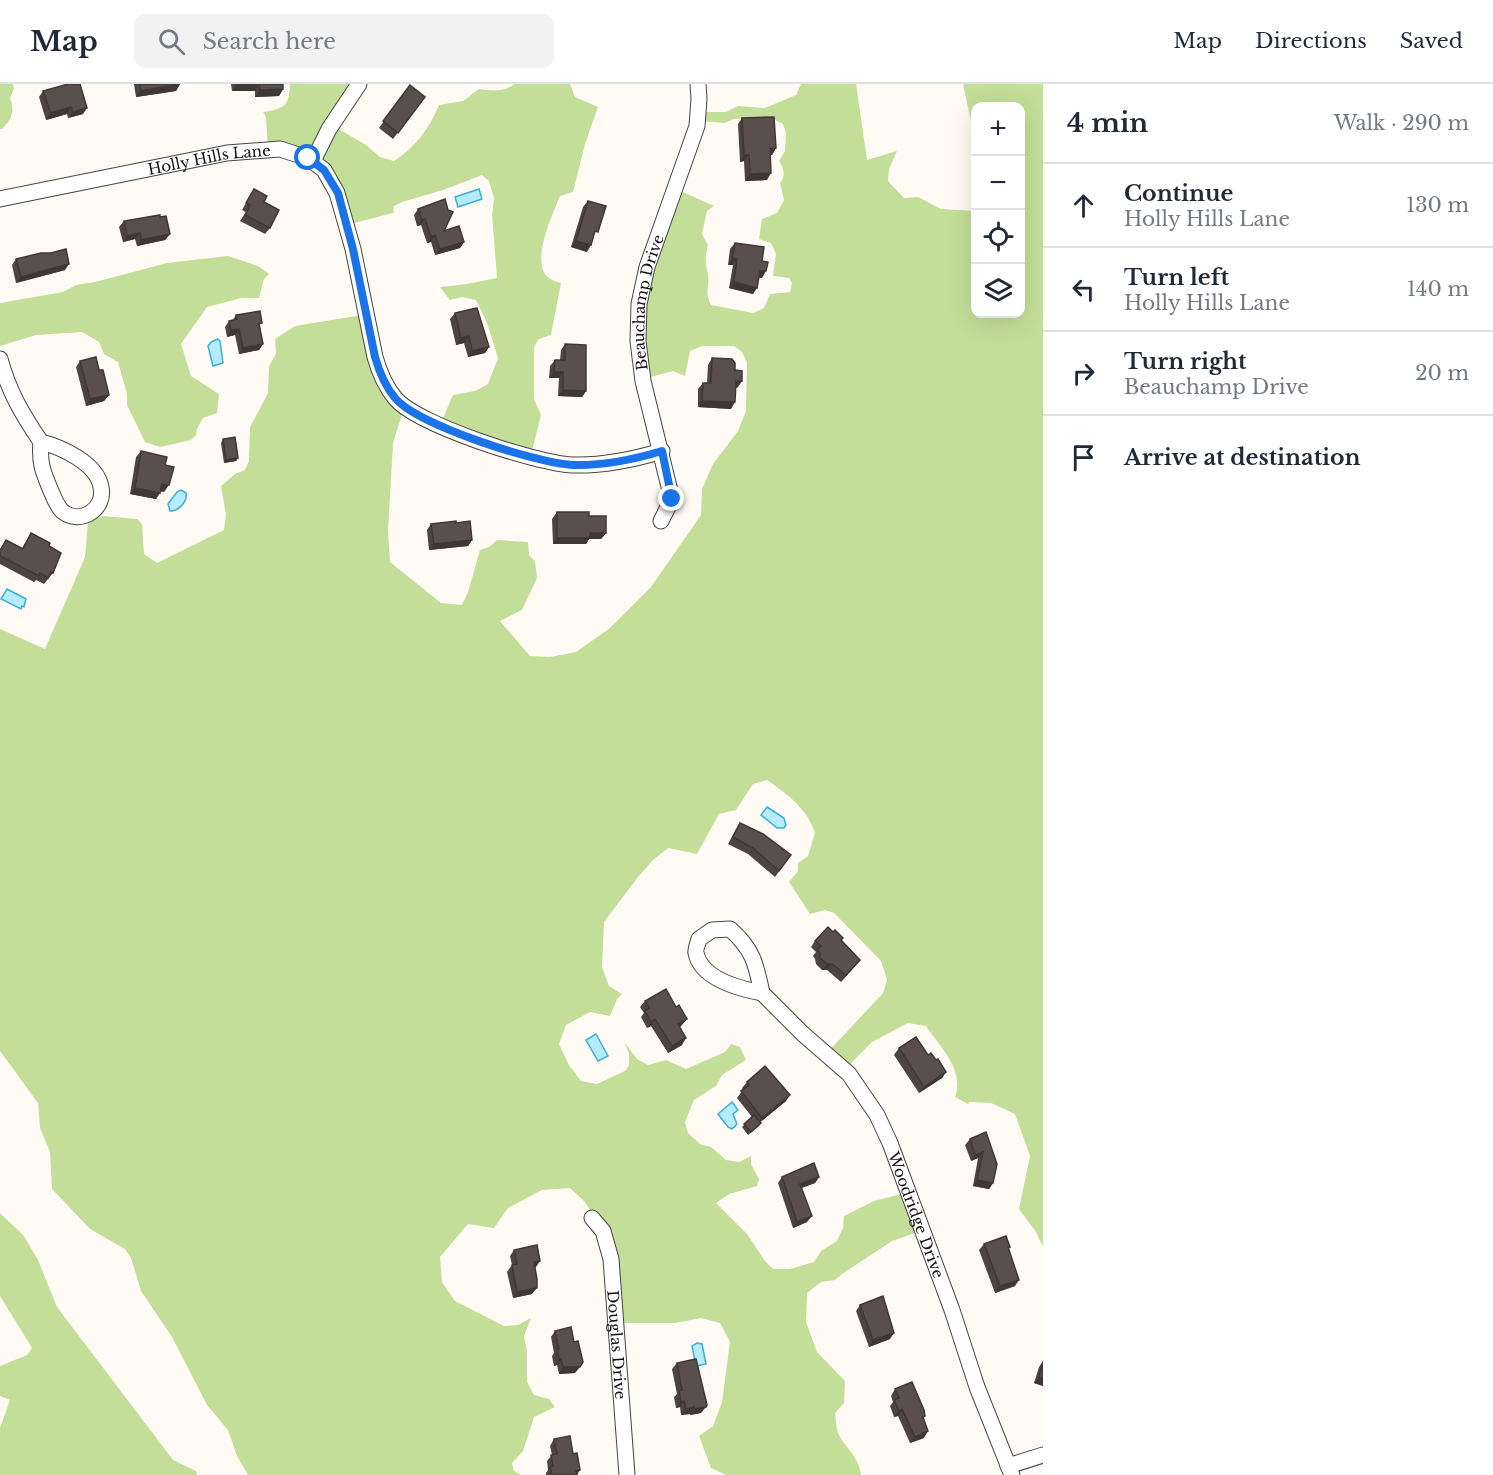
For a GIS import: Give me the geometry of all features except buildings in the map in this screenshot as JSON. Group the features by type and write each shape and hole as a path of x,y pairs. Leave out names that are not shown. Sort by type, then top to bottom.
{"street":[{"path":"313,161 329,129 359,84"},
{"name":"Beauchamp Drive","path":"661,521 672,499 644,381 638,341 639,304 646,267 688,155 696,126 698,84"},
{"name":"Holly Hills Lane","path":"0,199 227,153 280,149 308,158 324,170 338,193 353,249 375,357 380,373 395,398 411,411 444,428 490,445 553,463 572,465 618,462 662,451"},
{"path":"0,358 6,382 19,409 41,442 39,460 55,502 63,512 74,517 85,516 95,510 102,497 101,486 94,472 60,447 41,442"},
{"name":"Woodridge Drive","path":"762,993 722,981 703,967 696,952 699,939 712,930 730,929 743,940 754,957 762,993 803,1034 849,1074 877,1115 890,1143 952,1310 977,1387 1010,1471"},
{"name":"Douglas Drive","path":"592,1218 603,1231 611,1259 627,1475"},
{"path":"1010,1471 1043,1455"}],"green space":[{"path":"0,84 13,84 14,88 10,98 12,115 2,129 0,129"},
{"path":"290,84 365,84 337,128 366,145 380,157 394,161 409,150 421,136 439,105 463,101 479,89 502,90 514,84 570,84 575,97 598,107 585,144 573,192 560,196 548,225 542,249 543,270 549,278 561,283 551,335 539,339 534,347 534,399 541,415 531,455 440,425 453,395 475,391 488,384 498,358 487,323 476,300 462,297 450,300 440,287 497,278 492,215 494,198 489,181 482,175 402,202 394,206 393,213 347,225 322,170 268,149 266,117 263,112 281,108 287,102"},
{"path":"801,84 856,84 867,160 897,151 889,169 888,181 904,198 918,197 941,209 971,211 971,318 1025,318 1025,102 971,102 971,121 963,84 1043,84 1043,1247 1036,1232 1019,1209 1030,1156 1015,1114 991,1103 969,1102 968,1104 955,1097 957,1077 954,1068 926,1026 908,1023 872,1042 844,1070 828,1052 883,993 887,980 881,961 834,913 825,910 810,914 789,882 798,871 798,863 808,856 815,833 807,816 789,797 767,780 753,784 736,810 719,814 697,854 668,848 638,877 604,922 602,967 609,986 622,994 617,999 610,1016 590,1012 566,1025 559,1044 569,1065 581,1081 597,1084 625,1071 629,1065 629,1053 624,1042 637,1059 648,1065 666,1060 686,1069 725,1052 731,1044 740,1047 746,1060 722,1075 716,1086 694,1100 685,1122 688,1133 700,1144 711,1147 726,1160 739,1162 751,1156 751,1164 759,1179 757,1186 729,1194 716,1203 747,1234 773,1269 790,1269 814,1262 821,1251 837,1241 843,1228 844,1216 874,1201 905,1193 918,1232 892,1241 835,1280 821,1282 807,1293 806,1322 817,1352 845,1381 844,1403 835,1413 837,1428 841,1439 858,1463 861,1475 726,1475 711,1468 699,1436 713,1426 722,1402 730,1342 720,1323 701,1318 675,1323 620,1323 610,1243 585,1202 570,1188 542,1190 508,1208 494,1228 468,1224 440,1257 442,1282 455,1301 504,1326 518,1325 531,1318 524,1336 527,1351 527,1382 534,1395 549,1399 555,1407 534,1417 523,1451 512,1463 514,1471 521,1475 248,1475 237,1456 228,1430 207,1405 172,1337 141,1291 131,1258 125,1249 90,1229 52,1189 50,1152 40,1128 38,1103 0,1051 0,629 45,649 85,557 88,522 103,516 137,519 142,524 144,554 157,563 224,530 226,515 221,486 235,474 245,470 249,461 250,427 268,393 269,366 276,354 275,339 295,326 362,315 376,365 404,408 393,443 388,531 390,562 441,603 462,605 480,550 489,547 497,540 528,542 529,555 535,561 537,578 522,610 500,621 530,656 550,657 576,652 610,628 651,587 701,515 702,489 713,464 738,431 746,411 747,362 742,352 734,346 702,346 690,351 685,376 673,371 647,378 636,308 674,188 714,206 707,211 702,234 708,245 706,261 708,296 711,305 753,313 764,308 770,294 790,292 792,283 789,278 773,276 776,254 771,243 759,239 762,219 777,213 784,200 780,183 784,172 779,161 785,151 786,133 783,124 772,118 734,119 725,123 699,121 697,112 726,112 738,106 765,108 796,95"},
{"path":"228,256 258,266 269,274 264,279 259,298 241,298 207,307 181,344 191,376 219,394 217,413 203,418 196,435 191,440 160,447 145,442 127,405 127,394 118,362 104,354 99,342 82,332 36,335 0,346 0,303 63,292 76,285 167,263"},
{"path":"0,1213 24,1236 38,1260 57,1307 173,1460 196,1471 197,1475 0,1475 0,1428 10,1400 0,1396 0,1366 27,1355 32,1348 0,1296"}],"water":[{"path":"479,189 482,199 458,207 455,197"},
{"path":"218,339 223,363 213,366 208,346"},
{"path":"181,490 186,493 184,502 176,510 170,511 168,504"},
{"path":"7,589 26,599 24,607 22,606 21,609 1,599"},
{"path":"767,807 784,818 786,825 784,828 777,828 761,815"},
{"path":"596,1034 608,1056 598,1061 586,1040"},
{"path":"732,1102 738,1110 733,1114 737,1124 732,1129 718,1114"},
{"path":"697,1343 702,1344 706,1364 696,1366 692,1346"}],"route":[{"path":"308,158 324,170 338,193 353,249 375,357 380,373 395,398 411,411 444,428 490,445 553,463 572,465 627,461 662,451 672,499"}]}
